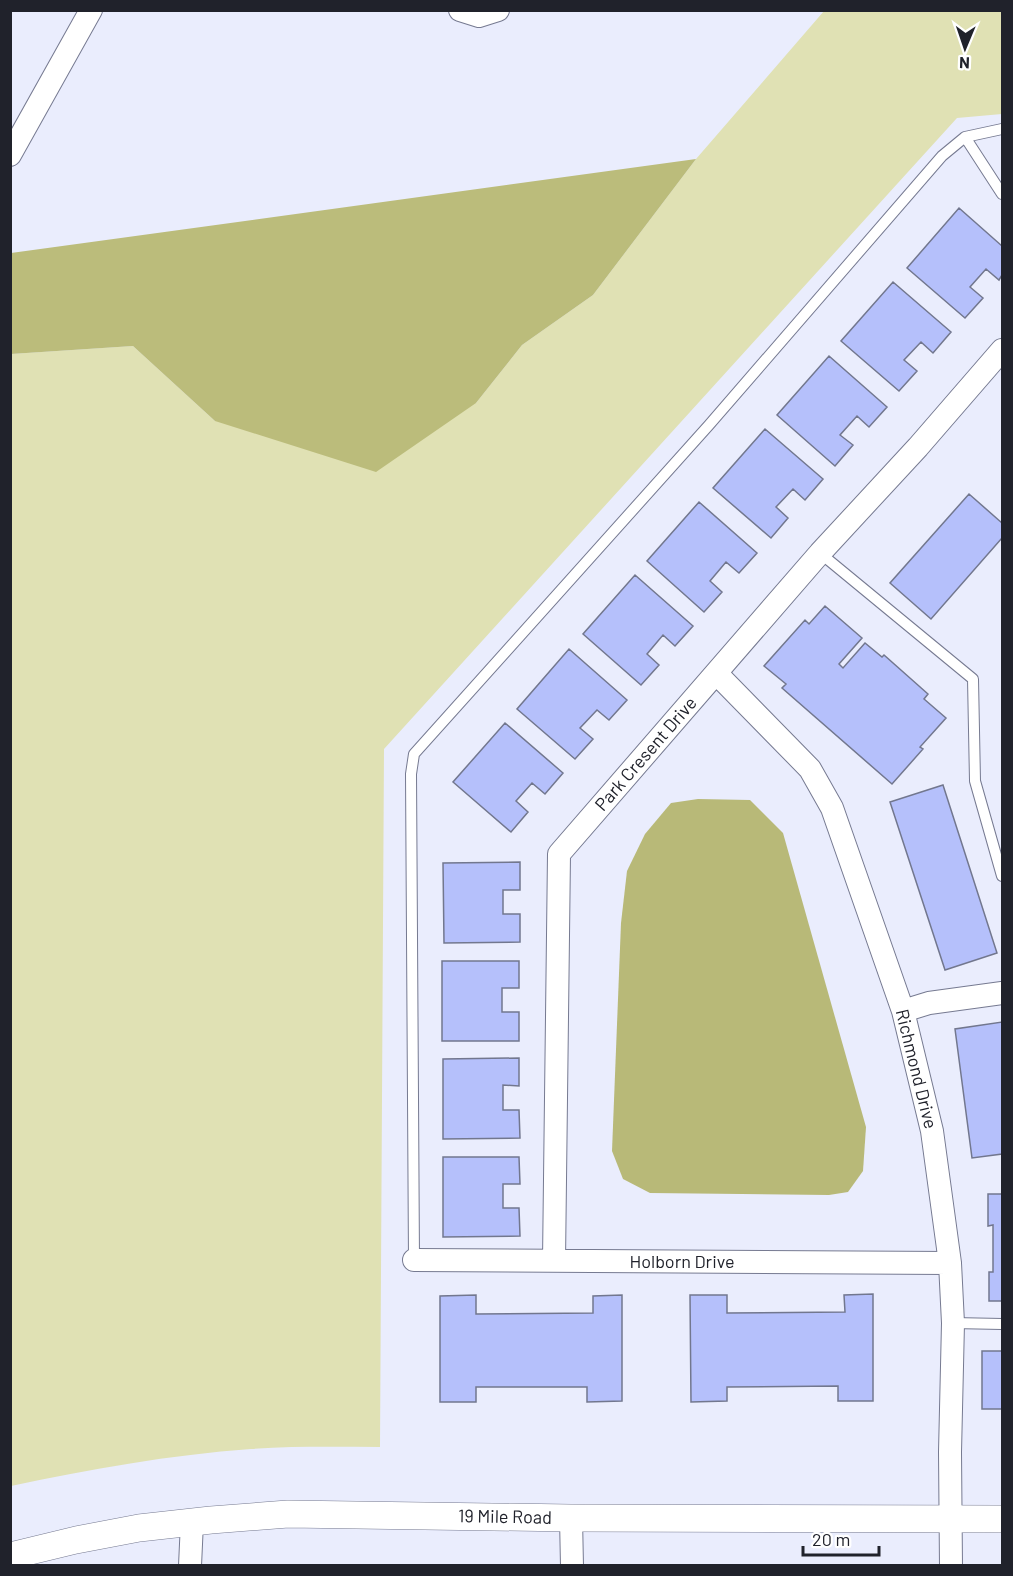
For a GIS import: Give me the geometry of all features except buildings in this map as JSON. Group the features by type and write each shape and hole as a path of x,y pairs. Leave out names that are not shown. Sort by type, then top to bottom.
{"street":[{"path":"10,155 91,10"},
{"path":"460,10 480,16 498,10"},
{"name":"Park Cresent Drive","path":"554,1261 559,854 820,553 918,447 1002,350"},
{"name":"Richmond Drive","path":"716,673 810,769 832,808 903,1011 932,1131 950,1263 953,1323 951,1566"},
{"path":"903,1011 929,1003 1002,993"},
{"name":"Holborn Drive","path":"414,1260 950,1263"},
{"name":"19 Mile Road","path":"10,1556 107,1534 192,1522 288,1514 572,1518 1002,1519"},
{"path":"572,1518 572,1566"},
{"path":"190,1566 192,1522"}],"lane":[{"path":"414,1260 411,774 414,754 709,424 942,156 965,137 1002,129"},
{"path":"965,137 1002,194"},
{"path":"820,553 973,679 975,781 1002,876"},
{"path":"953,1323 1002,1324"}],"shaded area":[{"path":"824,11 1002,11 1002,114 957,118 384,749 380,1447 283,1447 190,1455 130,1463 11,1486 11,354 133,346 215,421 476,403 522,345 593,295 696,159"},
{"path":"696,159 593,295 522,345 476,403 376,472 215,421 133,346 11,354 11,253"},
{"path":"698,799 750,800 783,833 866,1127 863,1171 848,1192 829,1195 650,1193 623,1179 612,1151 621,923 627,871 645,834 671,803"}]}
